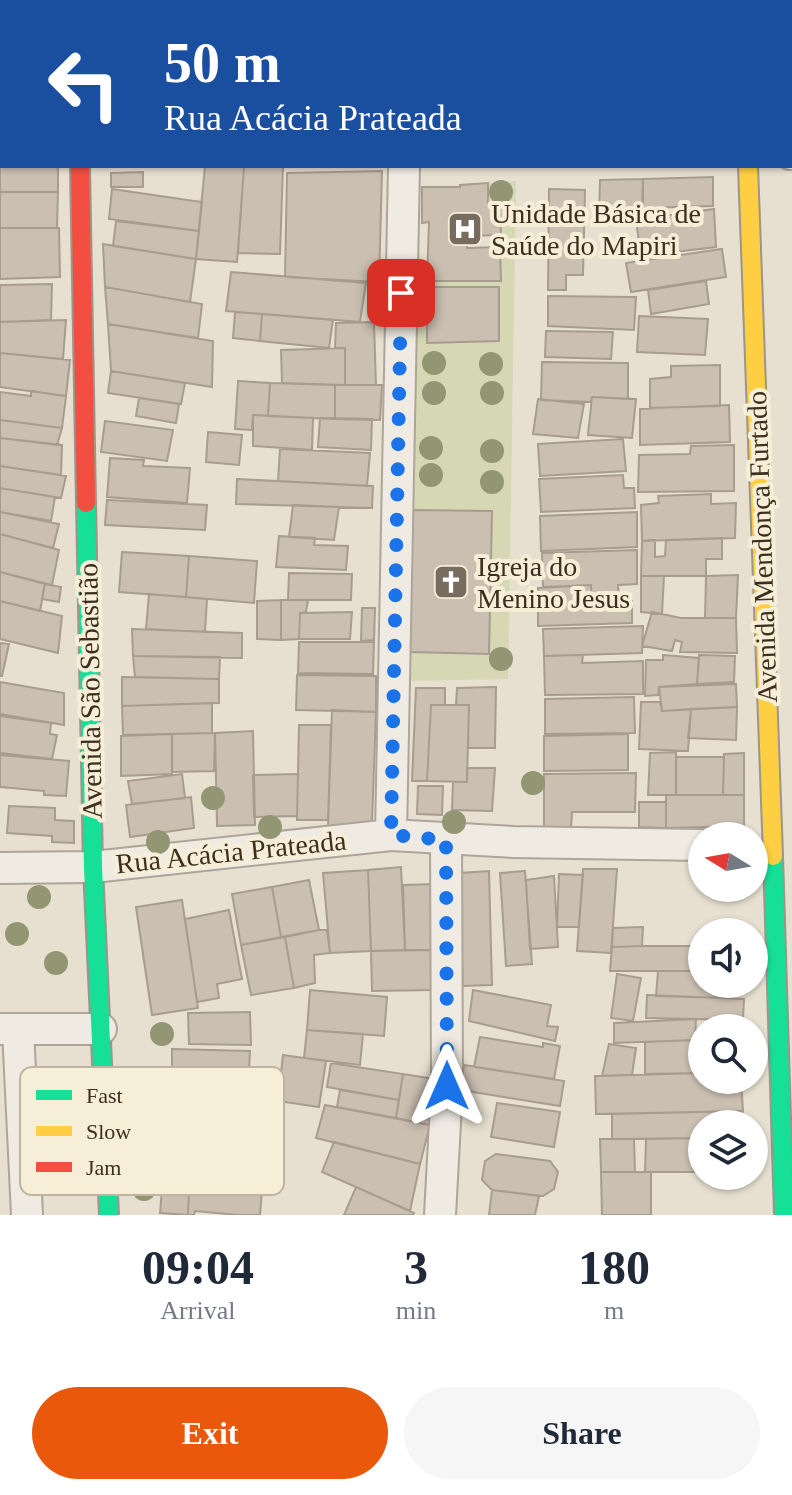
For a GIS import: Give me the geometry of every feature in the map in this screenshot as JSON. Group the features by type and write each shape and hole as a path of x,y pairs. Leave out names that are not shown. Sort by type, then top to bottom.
{"street":[{"name":"Avenida São Sebastião","path":"80,168 93,867 103,1067"},
{"path":"391,835 404,168"},
{"name":"Avenida Mendonça Furtado","path":"748,168 784,1215"},
{"name":"Rua Acácia Prateada","path":"0,868 93,867 391,835 446,840 688,845"},
{"path":"440,1215 447,1086 446,840"},
{"path":"20,1143 9,1029 101,1029"},
{"path":"25,1195 27,1215"},
{"name":"Avenida São Sebastião","path":"108,1195 109,1215"}],"green space":[{"path":"516,181 508,679 404,681 413,281 500,281 500,203 488,203 488,183"}],"building":[{"path":"0,168 58,168 58,192 0,192"},
{"path":"205,168 244,168 237,262 196,259"},
{"path":"244,168 283,168 280,254 238,253"},
{"path":"382,171 379,282 285,277 287,173"},
{"path":"143,172 143,187 111,187 111,173"},
{"path":"713,177 713,206 642,208 643,179"},
{"path":"643,179 643,214 599,215 600,180"},
{"name":"Unidade Básica de Saúde do Mapiri","path":"488,183 488,203 500,203 501,235 467,236 467,248 500,247 501,281 427,281 429,222 422,223 422,187"},
{"path":"112,189 202,202 199,231 109,219"},
{"path":"549,189 585,190 583,275 566,275 566,290 548,290"},
{"path":"0,192 58,192 57,228 0,228"},
{"path":"714,209 716,247 641,256 636,220"},
{"path":"116,221 199,231 196,259 113,246"},
{"path":"0,228 59,228 60,277 0,279"},
{"path":"103,244 196,259 190,302 105,287"},
{"path":"722,249 726,277 631,292 626,263"},
{"path":"231,272 366,283 360,322 226,311"},
{"path":"706,281 709,304 651,314 648,290"},
{"path":"52,284 51,320 0,322 0,285"},
{"path":"105,287 202,304 198,338 108,324"},
{"path":"427,287 499,287 499,341 427,343"},
{"path":"548,296 636,297 634,330 548,326"},
{"path":"235,312 262,314 260,341 233,338"},
{"path":"262,314 333,320 329,348 260,341"},
{"path":"639,316 708,319 705,355 637,352"},
{"path":"66,320 63,359 0,353 0,322"},
{"path":"374,322 376,385 345,385 345,348 335,348 336,323"},
{"path":"108,324 213,341 212,387 111,371"},
{"path":"546,331 613,332 611,359 545,357"},
{"path":"345,348 345,385 282,383 281,350"},
{"path":"0,353 70,360 66,396 0,387"},
{"path":"542,362 628,363 628,399 592,397 591,402 541,400"},
{"path":"720,365 720,406 650,408 650,379 671,377 671,366"},
{"path":"111,371 185,383 181,404 108,393"},
{"path":"238,381 270,383 268,416 253,415 252,430 235,429"},
{"path":"270,383 335,385 335,419 268,416"},
{"path":"335,385 382,385 380,420 335,419"},
{"path":"31,391 66,396 62,428 0,420 0,392 31,396"},
{"path":"592,397 636,399 632,438 588,435"},
{"path":"139,398 179,404 176,423 136,416"},
{"path":"538,399 584,404 578,438 533,434"},
{"path":"729,405 730,442 640,445 640,409"},
{"path":"253,415 313,418 312,450 253,446"},
{"path":"320,418 372,419 371,450 318,447"},
{"path":"0,420 62,428 57,445 0,438"},
{"path":"105,421 173,430 167,461 101,452"},
{"path":"208,432 242,435 239,465 206,462"},
{"path":"0,438 62,445 61,475 0,466"},
{"path":"623,439 626,471 540,476 538,444"},
{"path":"734,445 734,491 638,492 639,455 690,454 691,446"},
{"path":"280,449 370,453 367,486 278,481"},
{"path":"110,458 144,460 143,466 190,468 187,503 107,497"},
{"path":"0,466 66,476 61,498 0,488"},
{"path":"623,475 624,488 634,488 635,508 541,512 539,479"},
{"path":"237,479 373,486 372,508 236,504"},
{"path":"0,488 55,497 51,521 0,512"},
{"path":"711,494 711,504 736,503 735,538 642,541 641,505 659,503 658,496"},
{"path":"107,500 207,505 205,530 105,525"},
{"path":"293,505 339,507 334,540 289,537"},
{"name":"Igreja do Menino Jesus","path":"412,510 492,511 489,654 410,652"},
{"path":"0,512 59,524 53,548 0,534"},
{"path":"637,512 637,547 541,551 540,516"},
{"path":"0,534 59,550 52,585 0,572"},
{"path":"279,536 315,538 314,545 348,546 346,570 276,567"},
{"path":"722,538 722,559 706,559 706,576 641,576 642,541 655,540 655,557 665,556 666,540"},
{"path":"637,550 637,584 618,585 619,601 592,602 591,585 543,587 542,553"},
{"path":"122,552 189,556 186,597 119,592"},
{"path":"189,556 257,561 254,603 186,597"},
{"path":"0,572 45,584 40,611 0,601"},
{"path":"289,573 352,574 351,600 288,600"},
{"path":"738,575 736,618 705,618 706,576"},
{"path":"641,576 664,576 662,614 641,612"},
{"path":"45,584 61,587 59,602 42,599"},
{"path":"591,585 592,602 632,601 632,623 538,626 538,588"},
{"path":"149,594 207,599 205,632 146,629"},
{"path":"281,600 308,600 306,612 300,613 299,639 281,640"},
{"path":"281,600 281,640 257,639 257,601"},
{"path":"0,601 62,616 58,653 0,639"},
{"path":"362,608 375,608 374,640 361,641"},
{"path":"352,612 350,639 299,639 300,613"},
{"path":"652,612 681,618 736,618 737,653 680,652 682,642 675,640 672,651 642,646"},
{"path":"643,626 642,653 544,656 543,629"},
{"path":"132,629 242,633 242,658 133,656"},
{"path":"299,642 374,642 373,674 298,673"},
{"path":"0,643 9,644 2,676 0,676"},
{"path":"583,655 582,663 643,661 643,694 545,695 544,656"},
{"path":"663,655 699,658 697,684 659,687 658,695 645,696 646,660 663,660"},
{"path":"699,655 735,656 734,682 697,684"},
{"path":"133,656 220,657 219,679 135,677"},
{"path":"297,675 376,676 376,712 296,710"},
{"path":"122,677 219,679 219,703 122,706"},
{"path":"0,682 64,693 64,725 0,714"},
{"path":"736,684 737,707 662,711 659,687"},
{"path":"496,687 495,748 468,748 469,705 456,705 457,688"},
{"path":"416,688 445,688 445,705 431,705 427,781 412,781"},
{"path":"634,697 635,733 545,734 545,699"},
{"path":"641,702 660,702 662,711 691,709 688,751 639,749"},
{"path":"212,703 212,733 123,735 122,706"},
{"path":"431,705 469,705 467,782 427,781"},
{"path":"737,707 736,740 688,738 691,709"},
{"path":"332,710 376,712 372,823 328,826"},
{"path":"0,716 51,723 50,734 57,735 52,759 0,753"},
{"path":"299,725 331,725 328,820 297,820"},
{"path":"253,731 255,825 217,826 215,733"},
{"path":"215,733 214,771 172,772 172,734"},
{"path":"172,734 172,774 121,776 121,736"},
{"path":"628,734 628,770 544,771 544,736"},
{"path":"676,752 676,795 648,795 650,753"},
{"path":"744,753 744,795 723,795 724,754"},
{"path":"0,755 69,761 66,796 0,787"},
{"path":"676,757 724,757 723,795 676,795"},
{"path":"467,768 495,768 492,811 452,810 453,782 467,782"},
{"path":"636,773 635,812 572,812 571,829 544,829 544,774"},
{"path":"182,774 185,798 132,804 128,781"},
{"path":"298,774 297,816 254,817 253,775"},
{"path":"418,786 443,786 442,815 417,814"},
{"path":"666,795 744,795 744,822 688,822 688,827 666,828"},
{"path":"191,797 194,828 130,837 126,805"},
{"path":"639,802 666,802 666,828 639,827"},
{"path":"9,806 55,808 55,820 74,821 74,843 52,842 52,836 7,833"},
{"path":"401,867 405,950 371,951 368,870"},
{"path":"583,869 617,869 611,953 577,951"},
{"path":"368,870 371,951 330,953 323,873"},
{"path":"489,871 492,985 463,986 459,873"},
{"path":"525,871 532,964 506,966 500,873"},
{"path":"559,874 583,875 579,927 557,927"},
{"path":"554,876 558,947 530,949 526,880"},
{"path":"309,880 319,930 281,937 272,887"},
{"path":"436,884 433,950 405,950 403,885"},
{"path":"272,887 281,937 241,945 232,894"},
{"path":"182,900 198,1008 152,1015 136,907"},
{"path":"229,910 242,979 217,984 219,998 197,1002 185,919"},
{"path":"643,927 642,946 612,947 613,928"},
{"path":"327,930 330,953 314,955 315,983 294,988 285,937"},
{"path":"285,937 294,988 251,995 241,945"},
{"path":"688,946 688,971 610,971 612,947"},
{"path":"433,950 434,990 372,991 371,951"},
{"path":"658,971 688,971 688,997 656,996"},
{"path":"617,974 641,978 633,1021 611,1018"},
{"path":"310,990 387,997 384,1036 307,1030"},
{"path":"473,990 551,1005 547,1026 558,1027 555,1041 469,1021"},
{"path":"647,995 744,999 743,1014 688,1014 688,1019 646,1018"},
{"path":"250,1012 251,1045 189,1044 188,1013"},
{"path":"688,1019 688,1040 614,1043 614,1023"},
{"path":"307,1030 363,1034 360,1065 304,1058"},
{"path":"480,1037 543,1047 543,1043 560,1046 554,1079 474,1067"},
{"path":"688,1040 688,1073 645,1074 645,1042"},
{"path":"609,1044 636,1048 632,1075 602,1076"},
{"path":"172,1049 250,1051 249,1067 172,1067"},
{"path":"283,1055 326,1061 319,1107 284,1102"},
{"path":"331,1063 403,1074 399,1100 327,1087"},
{"path":"464,1065 564,1081 560,1106 460,1090"},
{"path":"688,1073 688,1094 742,1094 743,1110 596,1114 595,1076"},
{"path":"403,1074 435,1079 430,1125 396,1118"},
{"path":"340,1090 399,1100 396,1118 337,1107"},
{"path":"497,1103 560,1112 554,1147 491,1137"},
{"path":"325,1105 430,1125 420,1164 316,1138"},
{"path":"688,1112 688,1138 612,1139 612,1114"},
{"path":"688,1138 688,1172 645,1172 646,1139"},
{"path":"600,1139 634,1139 635,1172 601,1172"},
{"path":"334,1142 420,1164 410,1211 322,1172"},
{"path":"496,1154 550,1161 558,1172 554,1189 543,1196 492,1190 482,1180 485,1161"},
{"path":"601,1172 651,1172 651,1215 602,1215"},
{"path":"356,1187 414,1213 344,1215"},
{"path":"492,1190 539,1196 535,1215 489,1215"},
{"path":"162,1195 189,1195 188,1215 160,1213"},
{"path":"189,1195 262,1195 260,1215 195,1211 194,1215 188,1215"}],"traffic: fast":[{"path":"86,503 93,867 102,1067"},
{"path":"773,856 784,1215"},
{"path":"108,1195 109,1215"}],"traffic: slow":[{"path":"748,168 773,856"}],"traffic: jam":[{"path":"80,168 86,503"}],"place":[{"name":"Unidade Básica de Saúde do Mapiri","path":"465,229"},
{"name":"Igreja do Menino Jesus","path":"451,582"}],"route":[{"path":"401,293 391,835 446,840 447,1086"}]}
